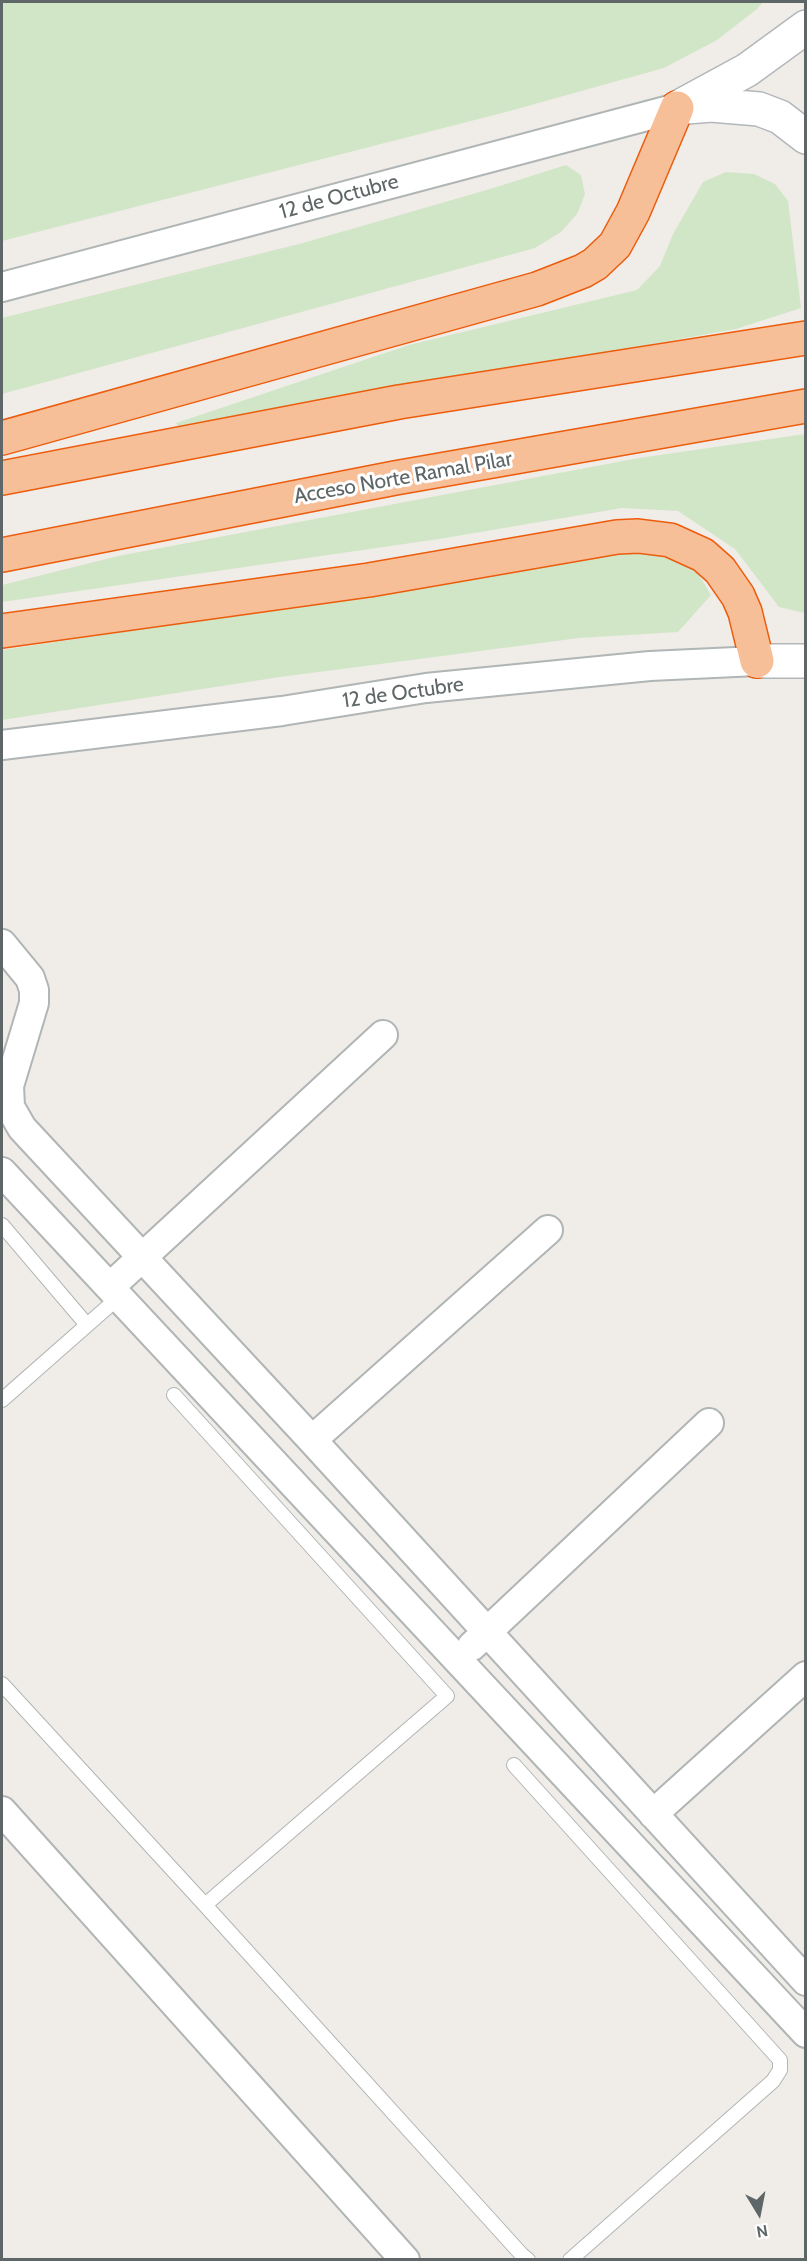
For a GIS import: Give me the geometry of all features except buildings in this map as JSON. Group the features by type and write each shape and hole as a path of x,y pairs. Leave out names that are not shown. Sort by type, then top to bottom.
{"highway":[{"path":"2,438 525,292 564,280 583,271 595,264 615,245 633,212 677,108"},
{"path":"2,478 399,402 806,338"},
{"name":"Acceso Norte Ramal Pilar","path":"2,555 395,478 806,406"},
{"path":"2,631 369,580 617,537 639,536 656,537 678,544 703,555 720,570 738,596 745,612 757,661"}],"street":[{"name":"12 de Octubre","path":"677,108 747,70 806,27"},
{"name":"12 de Octubre","path":"2,287 677,108 711,105 759,109 780,117 806,138"},
{"name":"12 de Octubre","path":"2,745 282,711 426,688 650,666 806,660"},
{"path":"2,944 30,978 34,990 34,1003 9,1086 10,1107 22,1128 312,1440 806,1981"},
{"path":"114,1292 142,1256 382,1035"},
{"path":"2,1172 457,1660 800,2016"},
{"path":"312,1440 548,1230"},
{"path":"457,1660 709,1423"},
{"path":"653,1814 806,1676"},
{"path":"6,1825 405,2259"}],"lane":[{"path":"2,1225 87,1325"},
{"path":"2,1400 87,1325 114,1292"},
{"path":"174,1395 447,1696 205,1905"},
{"path":"2,1684 528,2259"},
{"path":"514,1765 780,2060 780,2070 773,2081 570,2259"}],"green space":[{"path":"2,2 763,2 717,40 664,68 506,112 2,241"},
{"path":"566,165 581,175 585,194 577,214 561,232 535,248 2,394 2,318 303,243"},
{"path":"726,172 754,174 775,184 788,201 801,308 736,329 179,428 176,423 409,345 637,290 660,266 673,234 703,182"},
{"path":"805,434 805,613 779,607 735,549 678,511 622,508 439,539 2,602 2,585 118,556 639,458"},
{"path":"641,548 694,567 711,595 678,632 579,638 280,677 2,720 2,650 464,581"}]}
